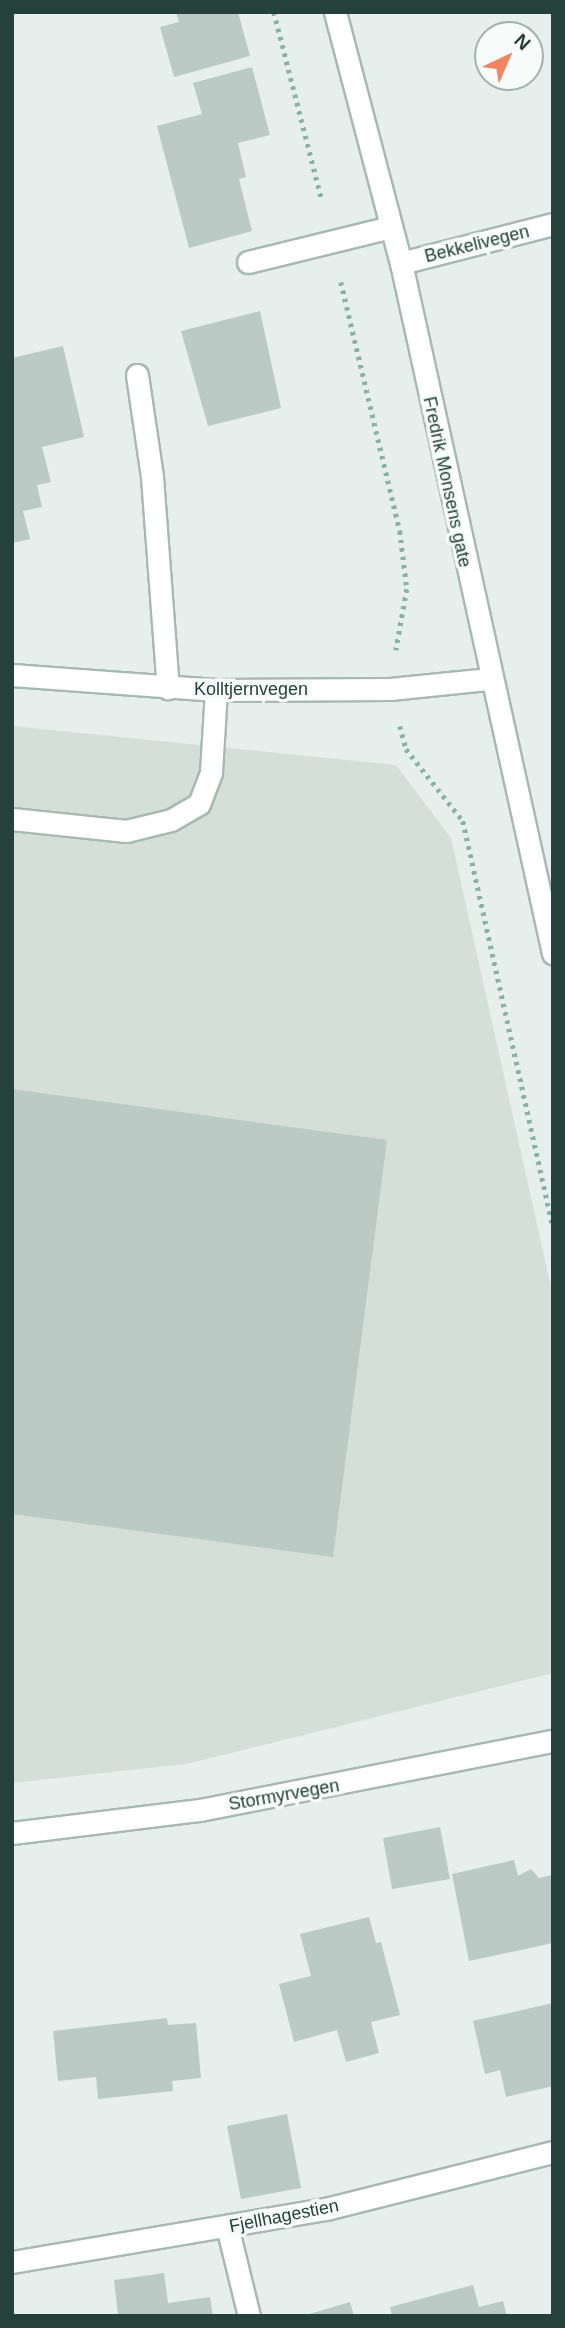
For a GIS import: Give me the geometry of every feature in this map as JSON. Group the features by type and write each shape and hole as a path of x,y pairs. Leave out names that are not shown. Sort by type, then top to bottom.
{"street":[{"name":"Fredrik Monsens gate","path":"335,12 401,263 489,679 553,953"},
{"name":"Bekkelivegen","path":"401,263 553,224"},
{"path":"248,262 391,227"},
{"path":"137,375 152,477 168,688"},
{"name":"Kolltjernvegen","path":"12,675 216,690 390,689 489,679"},
{"path":"12,819 125,831 171,820 199,804 211,772 216,690"},
{"name":"Stormyrvegen","path":"12,1833 200,1810 553,1741"},
{"name":"Fjellhagestien","path":"12,2262 326,2209 553,2152"},
{"path":"227,2226 249,2316"}],"path":[{"path":"274,12 400,531 407,589 390,689 406,749 463,821 553,1226"}],"shaded area":[{"path":"12,726 396,765 451,838 553,1296 553,1673 186,1764 12,1783"}],"building":[{"path":"176,12 238,12 250,56 174,77 160,27 179,22"},
{"path":"252,67 270,135 238,143 246,177 239,179 252,231 189,248 157,126 202,114 193,83"},
{"path":"260,311 281,408 208,426 181,331"},
{"path":"63,346 84,437 42,447 51,482 37,485 42,507 23,511 30,539 12,543 12,358"},
{"path":"12,1089 387,1140 333,1557 12,1514"},
{"path":"440,1827 450,1879 392,1889 383,1838"},
{"path":"514,1860 518,1876 531,1869 539,1878 553,1875 553,1943 469,1961 452,1874"},
{"path":"369,1917 376,1943 381,1942 400,2015 371,2022 379,2053 346,2062 337,2030 294,2042 279,1984 311,1976 300,1934"},
{"path":"553,2003 553,2086 506,2097 500,2070 485,2074 473,2021"},
{"path":"167,2018 168,2025 196,2023 201,2078 172,2081 173,2091 98,2099 96,2077 58,2081 53,2031"},
{"path":"287,2114 301,2188 241,2199 227,2126"},
{"path":"164,2273 168,2303 210,2297 213,2316 118,2315 114,2280"},
{"path":"473,2285 479,2307 503,2301 507,2316 392,2316 390,2307"},
{"path":"350,2302 354,2316 306,2316 306,2315"}]}
